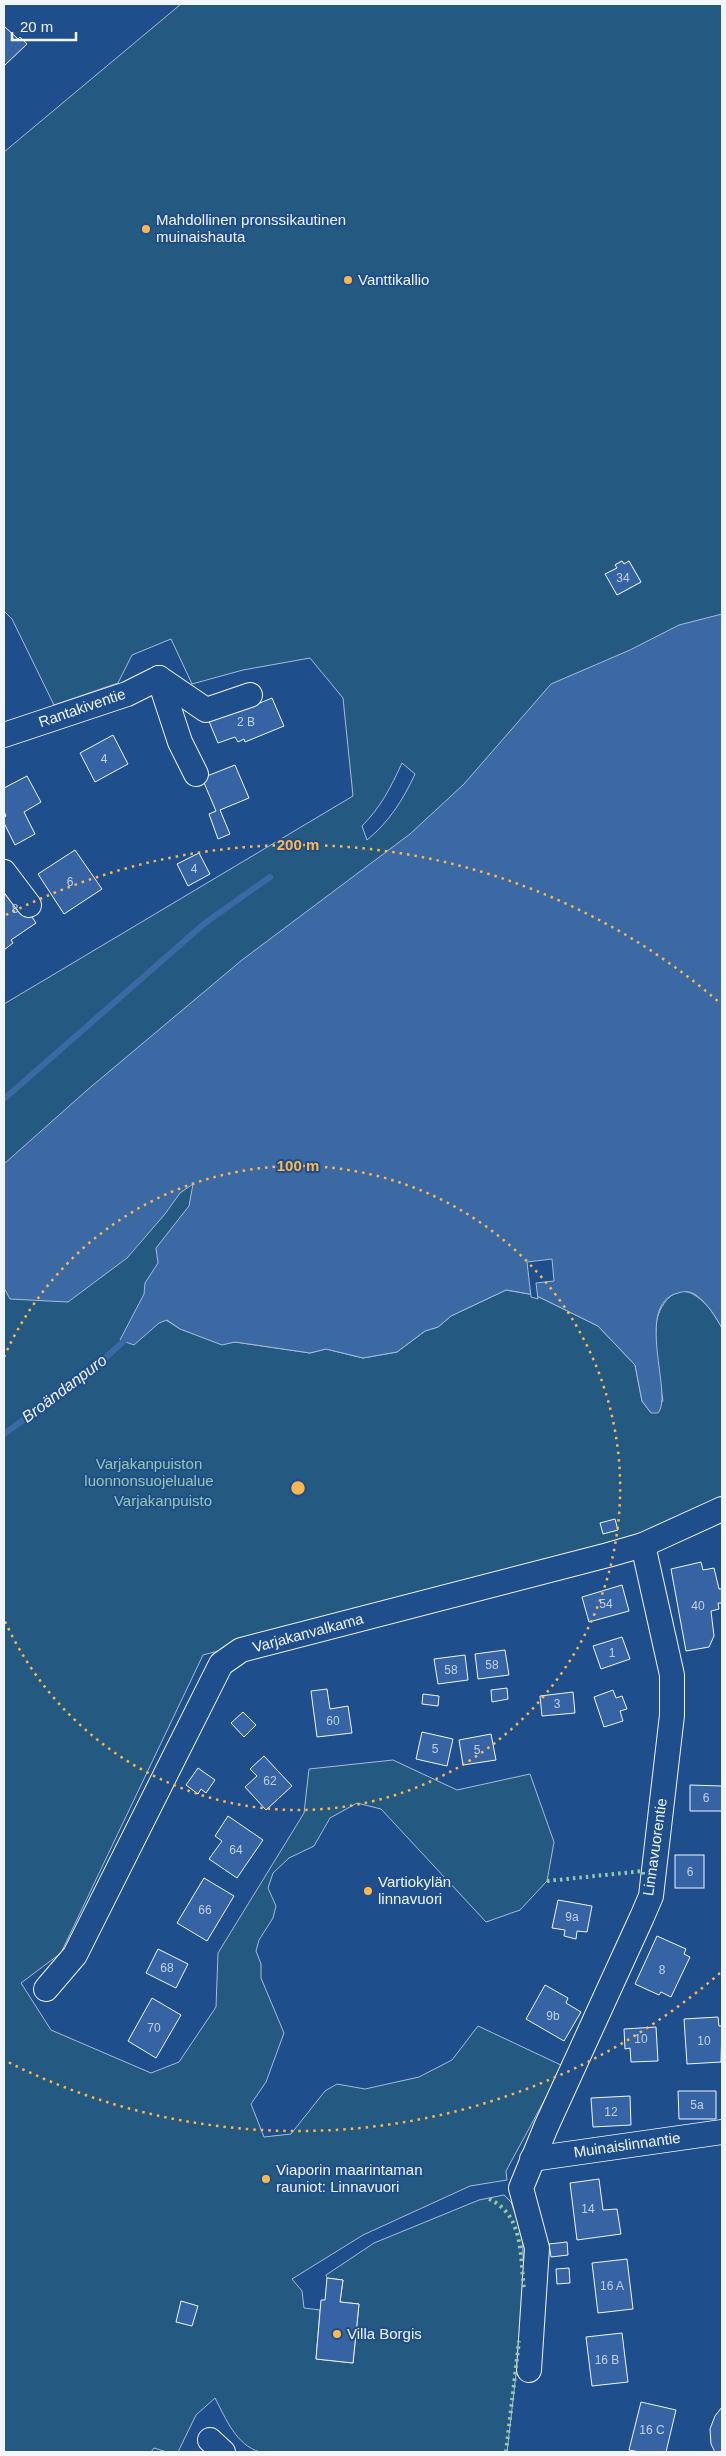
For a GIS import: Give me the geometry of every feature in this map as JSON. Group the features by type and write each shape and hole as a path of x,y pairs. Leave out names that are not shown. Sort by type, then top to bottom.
{"street":[{"path":"159,678 206,710 250,695"},
{"path":"159,678 180,742 196,774"},
{"name":"Rantakiventie","path":"4,735 127,694 159,678"},
{"path":"5,877 29,905"},
{"name":"Varjakanvalkama","path":"46,1989 75,1955 221,1664 241,1650 643,1545 722,1509"},
{"name":"Linnavuorentie","path":"529,2370 537,2248 521,2188 532,2158 651,1896 672,1715 672,1675 643,1545"},
{"name":"Muinaislinnantie","path":"532,2158 722,2132"}],"green space":[{"path":"181,4 722,4 722,665 155,1313 180,1329 222,1344 235,1342 310,1353 326,1349 363,1358 397,1352 425,1331 438,1327 451,1316 506,1290 535,1295 598,1326 635,1365 642,1401 651,1413 663,1401 657,1354 657,1318 660,1310 669,1298 681,1292 688,1292 704,1303 722,1328 722,1500 617,1546 203,1655 61,1953 21,1983 51,2030 151,2073 179,2062 216,2007 218,1953 304,1813 309,1769 393,1760 457,1790 530,1774 554,1842 547,1881 520,1910 486,1922 381,1809 357,1803 330,1818 314,1846 289,1858 273,1873 268,1888 276,1906 273,1918 259,1940 256,1951 261,1964 261,1978 284,2033 266,2082 251,2104 264,2137 291,2134 325,2091 337,2084 365,2089 419,2077 452,2060 478,2026 563,2066 506,2171 507,2180 470,2186 363,2235 292,2279 302,2291 304,2308 320,2310 316,2359 353,2363 359,2304 340,2302 343,2280 327,2278 326,2275 374,2243 479,2200 504,2195 511,2202 522,2232 525,2296 507,2452 260,2452 244,2444 238,2437 215,2398 196,2415 178,2452 167,2452 154,2448 151,2452 4,2452 4,1004 353,796 343,698 310,658 243,670 192,684 171,639 132,655 118,683 54,705 12,619 4,611 4,152","holes":["622,561 624,564 629,561 641,582 617,595 606,574 617,568 616,564","402,763 415,774 395,810 367,840 362,826 375,812"]}],"shaded area":[{"path":"722,614 722,1328 708,1306 694,1294 680,1292 665,1301 658,1314 656,1331 662,1388 662,1403 658,1413 651,1413 642,1401 635,1365 598,1326 535,1295 506,1290 451,1316 438,1327 425,1331 397,1352 363,1358 326,1349 310,1353 235,1342 222,1345 180,1329 167,1320 159,1323 134,1345 120,1340 144,1294 145,1283 158,1263 156,1248 189,1206 193,1184 180,1193 165,1214 127,1258 68,1302 10,1299 4,1288 4,1164 86,1091 242,960 410,834 464,784 551,684 630,650 679,625"}],"pier":[{"path":"552,1259 554,1281 536,1283 538,1299 531,1297 527,1262"}],"building":[{"path":"4,26 18,39 20,37 27,44 4,66"},
{"path":"622,561 624,564 629,561 641,582 617,595 605,574 617,568 615,565"},
{"path":"272,698 284,726 245,742 244,739 238,742 235,737 218,743 208,719 236,707 238,712"},
{"path":"113,735 128,764 95,782 80,753"},
{"path":"235,765 249,798 220,810 230,834 218,839 209,814 216,811 202,778"},
{"path":"27,776 41,802 24,812 35,834 15,845 4,823 4,817 6,816 4,811 4,788"},
{"path":"75,850 102,889 64,914 38,874"},
{"path":"199,853 210,874 188,886 177,864"},
{"path":"13,888 36,923 11,940 13,943 4,950 4,895"},
{"path":"615,1519 618,1530 603,1534 600,1523"},
{"path":"701,1562 703,1570 714,1568 719,1589 722,1589 722,1603 718,1603 719,1609 711,1611 714,1636 709,1647 686,1651 671,1569"},
{"path":"622,1585 629,1611 589,1622 582,1597"},
{"path":"622,1637 630,1659 601,1669 593,1646"},
{"path":"505,1650 509,1675 478,1679 475,1654"},
{"path":"465,1655 468,1680 438,1684 434,1659"},
{"path":"507,1688 508,1699 492,1702 491,1690"},
{"path":"327,1689 330,1709 348,1706 352,1733 317,1737 311,1691"},
{"path":"613,1690 616,1698 622,1696 627,1709 620,1711 623,1721 604,1727 594,1697"},
{"path":"573,1692 575,1713 542,1716 540,1696"},
{"path":"423,1694 439,1696 438,1706 422,1704"},
{"path":"243,1712 256,1725 244,1737 231,1723"},
{"path":"422,1732 453,1739 447,1766 416,1759"},
{"path":"491,1734 496,1760 463,1765 459,1740"},
{"path":"264,1756 292,1786 266,1810 245,1787 257,1776 250,1769"},
{"path":"198,1768 215,1780 206,1793 201,1789 198,1794 186,1785"},
{"path":"690,1785 722,1786 722,1811 690,1811"},
{"path":"228,1816 263,1840 237,1878 209,1859 222,1841 215,1836"},
{"path":"675,1855 704,1855 704,1888 675,1888"},
{"path":"204,1878 234,1896 207,1941 177,1923"},
{"path":"558,1900 592,1906 587,1932 577,1931 576,1939 564,1936 565,1930 552,1928"},
{"path":"657,1936 686,1949 684,1954 690,1957 671,1997 661,1992 659,1995 635,1984"},
{"path":"158,1949 188,1964 176,1988 146,1973"},
{"path":"545,1985 568,1998 566,2003 581,2012 564,2041 526,2019"},
{"path":"152,1998 181,2015 156,2058 128,2041"},
{"path":"718,2017 719,2026 722,2026 721,2062 687,2064 684,2019"},
{"path":"656,2027 658,2061 631,2062 630,2048 625,2049 624,2029"},
{"path":"678,2091 716,2091 716,2119 679,2119"},
{"path":"630,2096 631,2125 593,2127 591,2098"},
{"path":"599,2179 603,2210 617,2209 621,2234 577,2240 570,2183"},
{"path":"567,2242 568,2255 551,2257 549,2244"},
{"path":"627,2259 633,2309 598,2313 592,2263"},
{"path":"569,2268 570,2283 557,2284 556,2269"},
{"name":"Villa Borgis","path":"327,2278 343,2280 340,2302 359,2304 353,2363 316,2359 321,2300 325,2300"},
{"path":"181,2301 198,2306 192,2326 176,2322"},
{"path":"622,2333 628,2382 592,2386 586,2337"},
{"path":"641,2402 676,2410 666,2452 629,2450"},
{"path":"722,2407 722,2452 715,2452 711,2444 710,2429 715,2416"}],"waterway":[{"path":"4,1099 205,923 270,877"},
{"name":"Broändanpuro","path":"4,1434 93,1369 124,1341"}],"hedge":[{"path":"547,1881 643,1871 643,1875"},
{"path":"489,2199 509,2215 514,2226 520,2250 524,2289"},
{"path":"506,2452 519,2341"}],"place":[{"name":"Mahdollinen pronssikautinen muinaishauta","path":"146,229"},
{"name":"Vanttikallio","path":"348,280"},
{"name":"Vartiokylän linnavuori","path":"368,1891"},
{"name":"Viaporin maarintaman rauniot: Linnavuori","path":"266,2179"},
{"name":"Villa Borgis","path":"337,2334"}],"park label":[{"name":"Varjakanpuiston luonnonsuojelualue","path":"149,1472"},
{"name":"Varjakanpuisto","path":"163,1501"}]}
